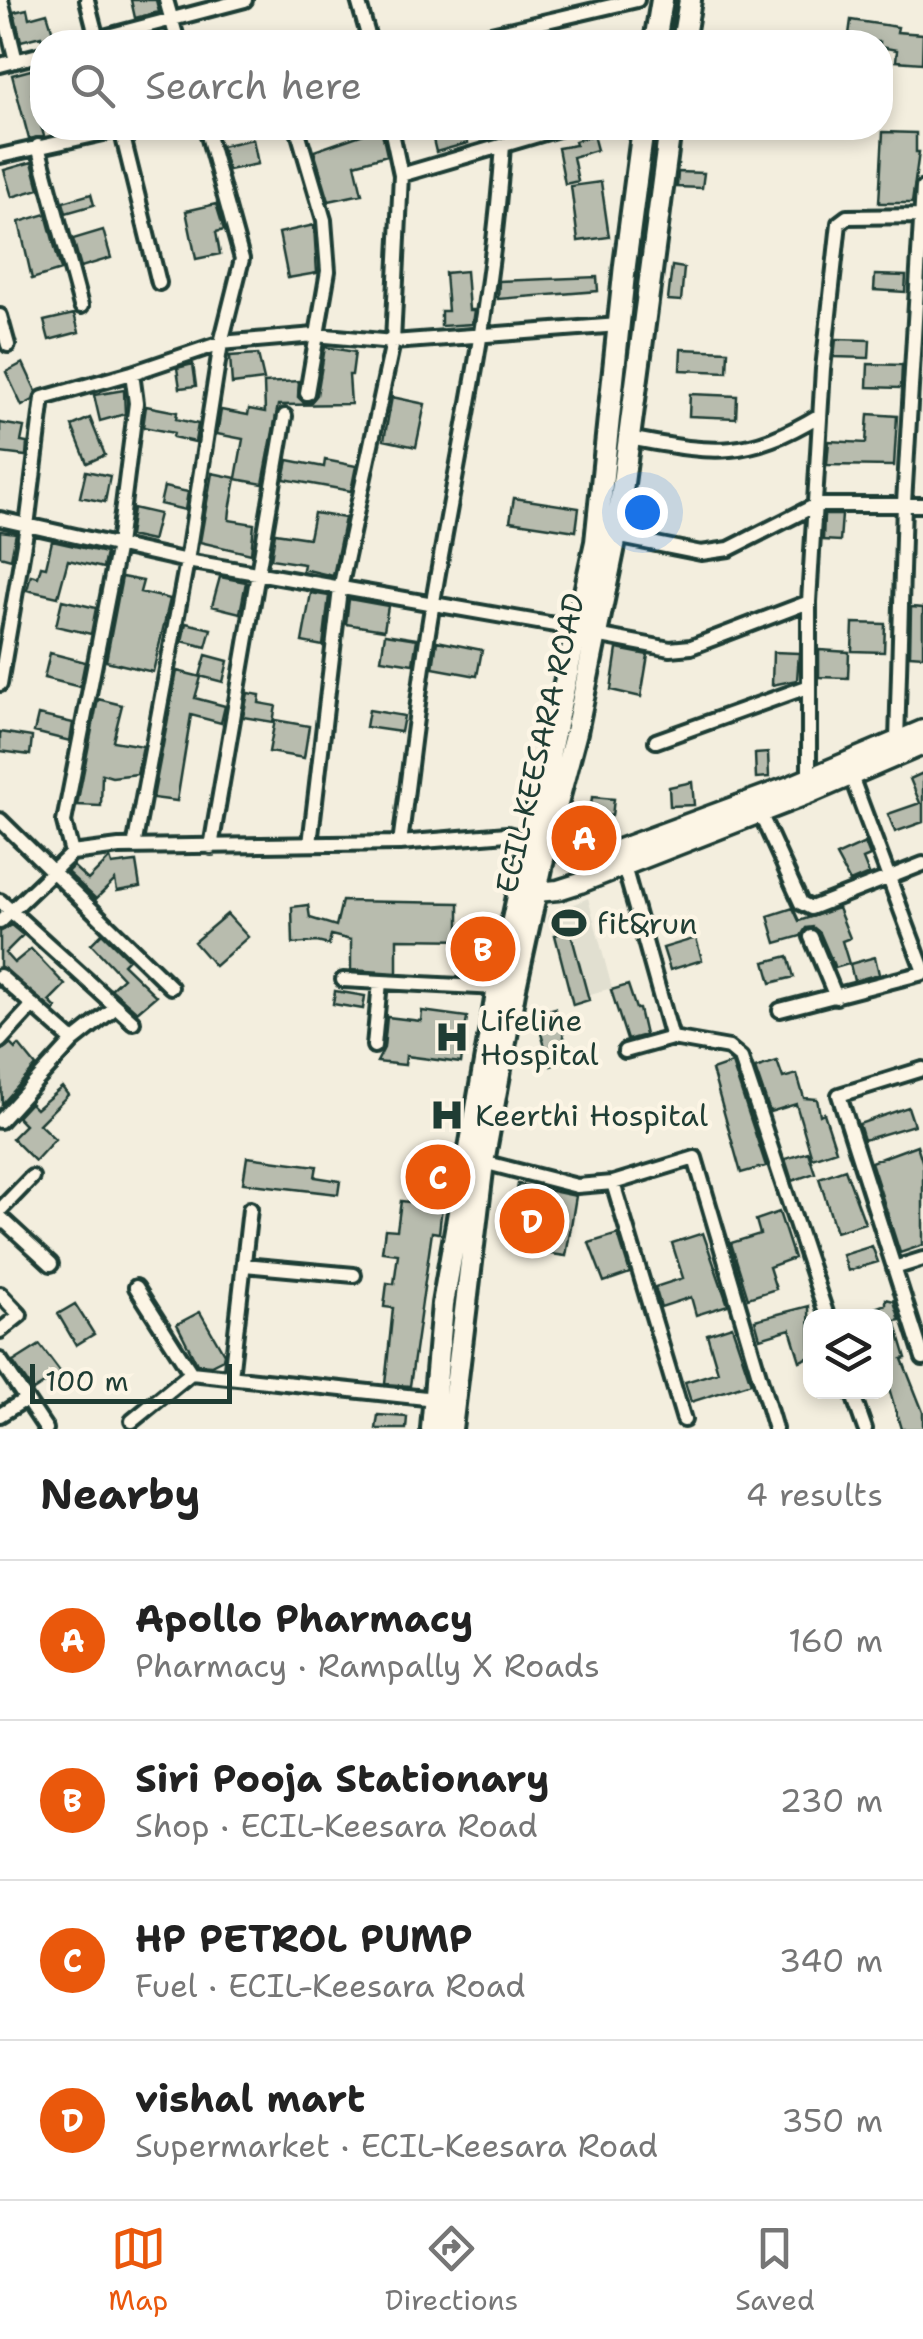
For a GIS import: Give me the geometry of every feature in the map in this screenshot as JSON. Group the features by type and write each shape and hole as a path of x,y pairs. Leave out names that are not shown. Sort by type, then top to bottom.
{"main road":[{"path":"657,30 662,0"},
{"path":"685,30 690,0"},
{"name":"ECIL-KEESARA ROAD","path":"451,1429 483,1162 528,893 538,843 576,732 642,140"},
{"name":"ECIL-KEESARA ROAD","path":"587,632 616,536 668,140"},
{"path":"528,893 558,890 622,858 923,730"},
{"path":"538,843 580,858 622,858 760,813 923,745"},
{"name":"ECIL-KEESARA ROAD","path":"432,1429 442,1304 498,988 528,893"}],"street":[{"path":"1,0 16,61"},
{"path":"86,0 90,30"},
{"path":"166,0 174,30"},
{"path":"133,30 246,0"},
{"path":"358,0 367,30"},
{"path":"509,30 636,0"},
{"path":"0,65 30,57"},
{"path":"0,156 66,140"},
{"path":"126,140 160,284"},
{"path":"134,847 187,561 221,343 242,259 209,140"},
{"path":"301,140 324,220 328,272 307,394"},
{"path":"310,844 340,589 393,342 402,176 394,140"},
{"path":"402,176 520,140"},
{"path":"400,843 432,604 483,336 503,145"},
{"path":"38,146 81,306"},
{"path":"897,741 904,504 923,188"},
{"path":"809,778 809,602 820,415 839,223 847,216 922,216"},
{"path":"0,316 8,345"},
{"path":"0,684 28,526 43,398 221,343 315,335 393,342 619,325"},
{"path":"72,853 64,822 118,544 136,403 132,373"},
{"path":"628,438 696,451 730,450 771,442 820,415"},
{"path":"211,847 285,416"},
{"path":"616,536 700,553 729,549 816,505 923,505"},
{"path":"0,519 187,561 670,649 691,648 809,602"},
{"path":"656,741 808,687"},
{"path":"780,1010 836,997 922,965 851,776"},
{"path":"760,813 801,903 810,908 923,864"},
{"path":"0,820 171,986"},
{"path":"133,1022 3,911 72,853 134,847 400,843 507,834 538,843"},
{"path":"622,858 672,1038"},
{"path":"811,936 836,997"},
{"path":"0,976 73,1041"},
{"path":"342,980 498,988"},
{"path":"374,1046 380,982"},
{"path":"0,1042 33,1006"},
{"path":"0,1121 73,1041 116,1007"},
{"path":"625,1051 672,1038 729,1048 741,1058 825,1309"},
{"path":"923,1069 839,1095 923,1358"},
{"path":"483,1162 577,1186 613,1183 695,1158 775,1429"},
{"path":"32,1177 0,1213 51,1264"},
{"path":"613,1183 684,1420"},
{"path":"231,1377 250,1209"},
{"path":"894,1268 923,1260"},
{"path":"244,1265 354,1276"},
{"path":"136,1287 191,1373"},
{"path":"0,1294 20,1314 0,1330"},
{"path":"0,1360 46,1429"},
{"path":"132,1421 191,1373 434,1399"},
{"path":"0,1414 26,1399"},
{"path":"854,1399 864,1429"}],"shaded area":[{"path":"588,898 612,988 572,999 547,916"}],"building":[{"path":"131,0 156,0 159,12 135,18"},
{"path":"27,9 29,18 47,13 52,30 30,30 30,39 21,41 14,12"},
{"path":"851,20 923,34 922,63 896,61 893,30 850,30"},
{"path":"30,70 30,139 29,139 12,75"},
{"path":"893,132 916,133 919,152 912,203 879,203 883,140 893,140"},
{"path":"253,140 258,164 228,170 221,146"},
{"path":"346,140 384,140 387,155 355,164 362,194 329,201 314,151"},
{"path":"433,140 467,140 468,143 436,152"},
{"path":"594,140 597,150 573,157 578,181 565,184 558,148 576,145 575,141"},
{"path":"32,162 39,189 12,197 4,170"},
{"path":"678,172 704,173 702,188 677,187"},
{"path":"601,182 609,237 578,241 571,186"},
{"path":"91,194 94,205 66,213 63,202"},
{"path":"216,204 224,230 216,232 220,254 196,259 186,211"},
{"path":"46,214 61,270 32,279 19,222"},
{"path":"314,225 317,273 288,278 279,233"},
{"path":"103,230 111,258 81,267 73,239"},
{"path":"672,266 684,268 681,301 668,300"},
{"path":"466,271 469,310 474,310 472,324 441,326 441,311 448,311 445,273"},
{"path":"875,275 906,276 905,292 874,290"},
{"path":"597,277 598,291 498,299 499,281"},
{"path":"74,314 79,332 49,340 44,321"},
{"path":"836,339 870,340 869,358 834,357"},
{"path":"325,347 355,352 349,375 351,404 278,405 263,484 236,479 230,510 229,520 254,524 251,554 200,542 212,473 236,478 243,439 217,434 221,410 248,415 249,409 265,412 264,383 299,381 298,397 304,403 311,402 317,395"},
{"path":"681,349 728,351 727,372 680,370"},
{"path":"258,354 264,380 232,384 230,356"},
{"path":"23,363 36,391 33,400 22,406 6,372"},
{"path":"193,364 196,386 180,388 177,368"},
{"path":"868,364 902,365 901,388 867,387"},
{"path":"124,390 125,414 100,421 94,395"},
{"path":"690,394 737,396 736,418 689,416"},
{"path":"392,397 425,404 416,447 384,440"},
{"path":"146,406 177,412 176,419 198,424 195,442 143,427"},
{"path":"868,414 897,416 894,466 827,465 829,441 866,443"},
{"path":"90,418 105,455 87,463 72,426"},
{"path":"0,423 24,427 21,442 27,443 26,456 0,453"},
{"path":"288,460 324,467 325,460 356,466 351,491 284,479"},
{"path":"86,471 110,476 105,502 80,497"},
{"path":"164,487 188,492 185,510 160,504"},
{"path":"514,498 579,508 576,531 510,521"},
{"path":"133,508 159,514 152,541 129,536"},
{"path":"314,513 345,518 333,576 303,569 304,564 271,559 275,533 309,538"},
{"path":"824,515 842,515 840,541 823,540"},
{"path":"0,531 16,533 11,559 0,556"},
{"path":"52,541 106,553 103,568 68,560 58,597 27,590 31,575 38,577 41,566 46,567"},
{"path":"122,577 143,581 140,592 170,599 153,672 106,661"},
{"path":"220,577 246,582 240,613 212,606"},
{"path":"311,593 329,596 323,646 302,642"},
{"path":"349,599 388,606 384,630 346,624"},
{"path":"62,600 96,608 91,634 56,626"},
{"path":"911,607 923,608 923,656 910,655"},
{"path":"186,623 211,629 206,647 182,641"},
{"path":"853,623 885,624 884,652 852,651"},
{"path":"385,634 417,639 413,664 381,659"},
{"path":"437,641 482,650 477,676 433,668"},
{"path":"617,649 648,655 641,697 611,690"},
{"path":"819,650 849,652 848,678 819,677"},
{"path":"773,652 799,653 797,680 772,685"},
{"path":"50,653 85,662 80,687 44,678"},
{"path":"206,655 228,661 223,682 200,676"},
{"path":"177,671 201,677 195,698 225,706 221,723 191,715 177,801 153,798"},
{"path":"248,693 260,695 259,703 276,706 273,722 243,717"},
{"path":"98,699 122,705 113,741 143,746 137,774 102,774 101,806 77,805"},
{"path":"369,710 404,716 401,732 366,727"},
{"path":"38,715 73,723 70,741 34,732"},
{"path":"275,720 309,726 304,758 269,752"},
{"path":"0,732 32,737 30,755 0,751"},
{"path":"768,753 769,777 756,778 755,754"},
{"path":"923,773 923,822 895,832 888,814 920,803 910,779"},
{"path":"692,782 694,805 670,806 669,787"},
{"path":"592,797 614,799 612,816 601,814 596,841 588,839 588,835 567,831 571,813 590,816"},
{"path":"865,843 870,856 863,859 869,874 850,882 836,856"},
{"path":"110,858 112,865 136,862 140,887 117,891 115,880 96,899 67,872 73,866 88,880"},
{"path":"342,901 459,903 459,928 496,933 494,940 487,940 481,972 470,970 475,940 397,939 397,973 351,970 351,940 331,935 329,945 293,944 292,907 308,905 310,918 336,926"},
{"path":"793,908 799,921 838,908 850,938 842,941 849,964 835,968 820,933 813,927 806,928 801,936 776,943 768,916"},
{"path":"227,914 248,937 215,966 194,942"},
{"path":"11,925 23,935 5,953 14,963 31,949 65,985 49,1001 56,1008 54,1011 0,966 0,932"},
{"path":"570,930 589,1000 573,1005 555,935"},
{"path":"102,933 128,959 123,964 156,996 137,1012 111,989 123,978 91,944"},
{"path":"696,938 702,960 670,970 663,948"},
{"path":"788,956 794,977 771,983 765,962"},
{"path":"875,957 879,974 854,981 850,964"},
{"path":"628,985 645,1035 627,1040 611,990"},
{"path":"335,991 365,996 363,1009 333,1004"},
{"path":"555,1008 571,1059 551,1066 535,1014"},
{"path":"422,1011 467,1017 461,1063 406,1056 405,1065 377,1062 384,1048 387,1017 421,1021"},
{"path":"10,1044 15,1049 19,1045 36,1066 2,1104 0,1051"},
{"path":"777,1061 783,1078 797,1074 804,1098 817,1099 836,1150 812,1158 796,1104 770,1112 755,1068"},
{"path":"732,1063 766,1166 741,1173 712,1070"},
{"path":"62,1087 68,1095 39,1124 55,1139 35,1161 12,1138 25,1125 17,1117 30,1103 36,1109"},
{"path":"908,1107 914,1125 864,1140 859,1124"},
{"path":"917,1145 923,1164 923,1245 900,1253 871,1162"},
{"path":"808,1152 815,1173 792,1181 785,1159"},
{"path":"247,1157 317,1166 315,1177 340,1181 338,1194 243,1183"},
{"path":"845,1169 865,1223 836,1232 819,1178"},
{"path":"518,1184 576,1196 566,1256 508,1248"},
{"path":"401,1201 442,1206 439,1233 432,1232 410,1386 385,1384 393,1308 384,1307 387,1283 394,1284 398,1254 382,1252 385,1229 397,1230"},
{"path":"779,1212 794,1258 769,1267 776,1289 748,1298 731,1243 760,1234 756,1220"},
{"path":"703,1233 728,1305 696,1315 691,1297 661,1307 655,1287 683,1278 672,1243"},
{"path":"618,1234 630,1273 604,1282 589,1243"},
{"path":"872,1246 878,1262 848,1271 843,1255"},
{"path":"886,1299 894,1301 900,1320 895,1321 906,1358 902,1359 923,1412 923,1429 901,1429 892,1399 893,1309 872,1309 886,1304"},
{"path":"75,1304 94,1334 76,1345 58,1314"},
{"path":"809,1306 803,1309 803,1360 800,1361 790,1329 760,1338 755,1320"},
{"path":"200,1312 224,1354 223,1359 211,1365 197,1364 177,1324"},
{"path":"732,1326 751,1383 691,1402 685,1382 718,1372 707,1334"},
{"path":"40,1345 61,1373 33,1391 13,1362"},
{"path":"378,1415 407,1417 406,1429 376,1429"}],"place":[{"name":"Apollo Pharmacy","path":"584,838"},
{"name":"fit&run","path":"569,923"},
{"name":"Siri Pooja Stationary","path":"483,949"},
{"name":"Lifeline Hospital","path":"452,1037"},
{"name":"Keerthi Hospital","path":"447,1115"},
{"name":"HP PETROL PUMP","path":"438,1177"},
{"name":"vishal mart","path":"532,1221"}]}
